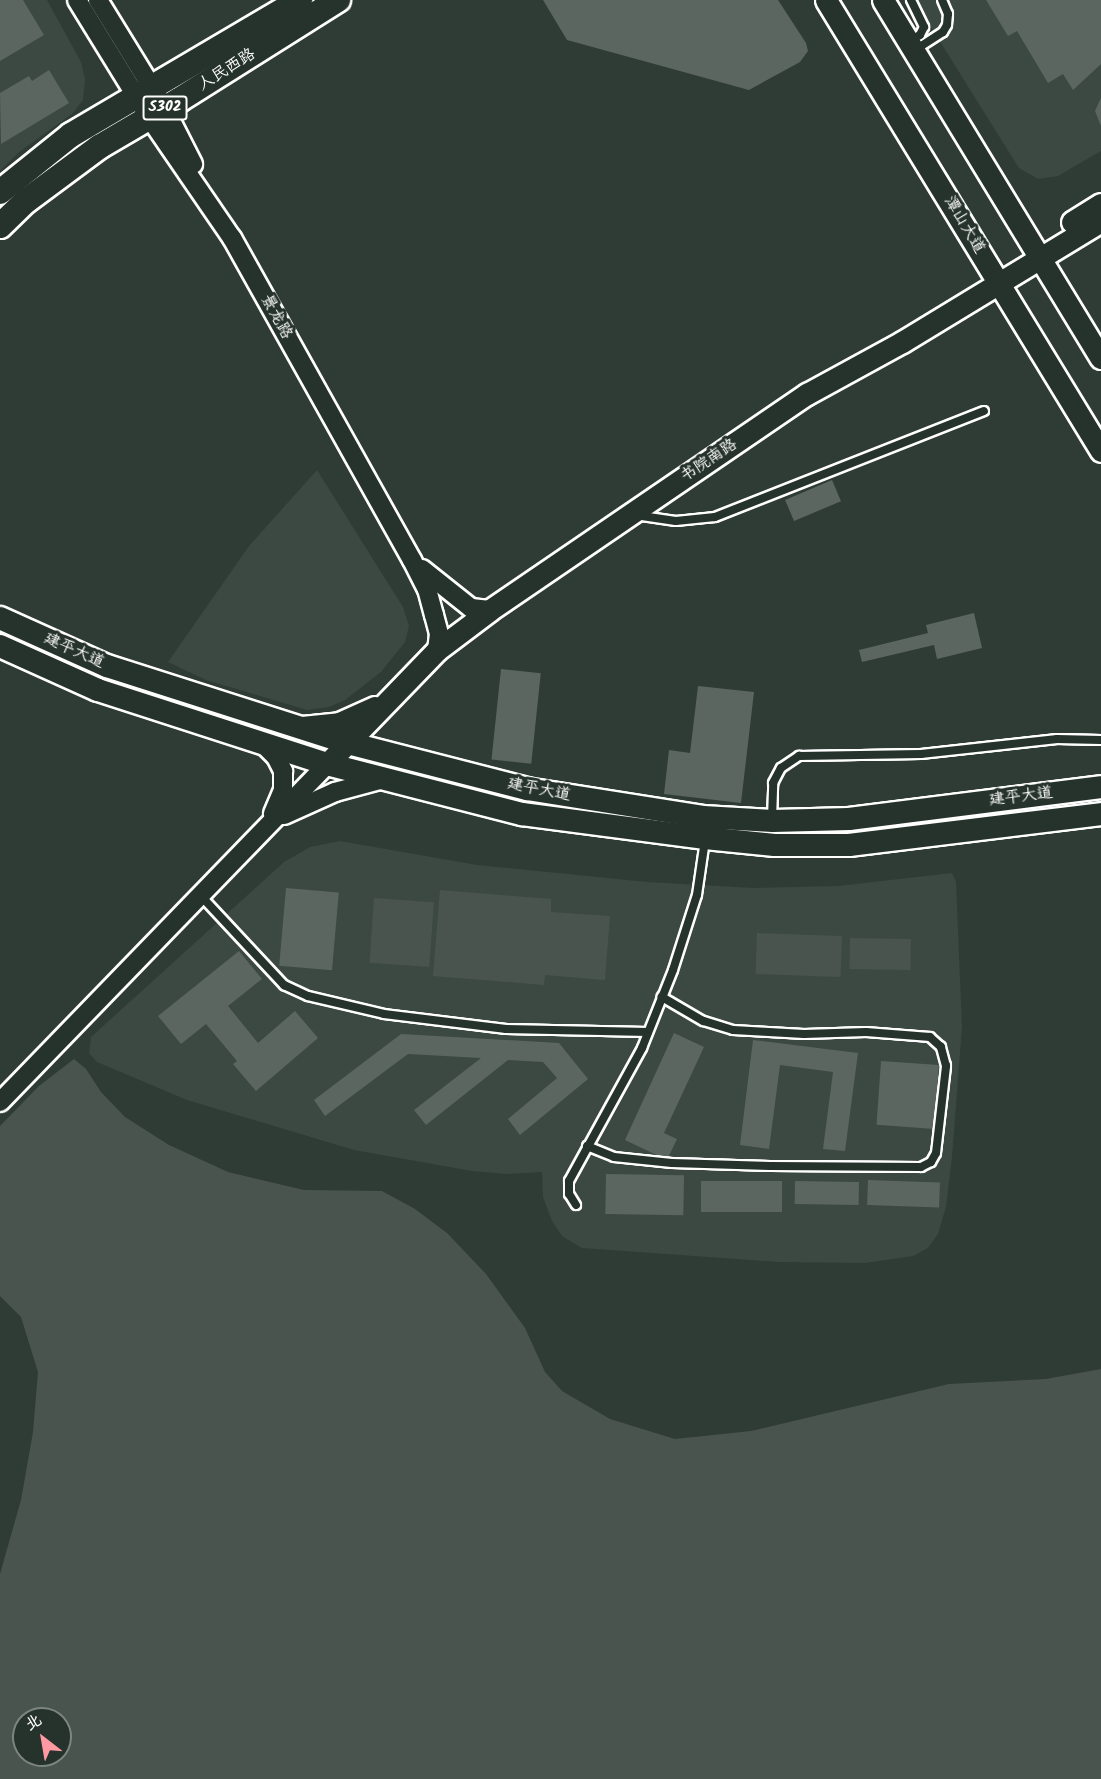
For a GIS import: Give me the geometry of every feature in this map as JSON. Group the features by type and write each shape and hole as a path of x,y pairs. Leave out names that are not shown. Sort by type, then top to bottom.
{"highway":[{"name":"人民西路","path":"0,226 26,201 99,147 151,103 300,0"},
{"name":"人民西路","path":"0,192 71,135 151,103 338,0"}],"main road":[{"name":"潭山大道","path":"826,0 1101,452"},
{"path":"883,0 1101,358"},
{"path":"1037,252 1101,204"},
{"path":"1037,252 1101,221"},
{"name":"书院南路","path":"327,764 437,650 490,610 894,332 996,278 1037,252"},
{"name":"建平大道","path":"0,618 107,666 348,743 527,789 704,817 772,821 849,819 1101,787"},
{"name":"建平大道","path":"0,646 98,690 263,744 327,764 522,814 705,838 775,844 849,845 1101,814"},
{"path":"295,727 339,723 391,698"},
{"path":"391,698 383,712 377,733 383,746 406,758"}],"street":[{"name":"景龙路","path":"77,0 151,103 232,238 412,560 427,589 439,634 437,650"},
{"path":"98,0 151,103"},
{"path":"412,560 434,581 471,608 490,610"},
{"path":"263,744 276,757 284,771 285,781 277,806 267,825"},
{"path":"0,1102 327,764"},
{"path":"267,825 335,792 384,779"}],"lane":[{"path":"910,0 924,27 911,46"},
{"path":"911,46 937,36 947,26 948,14 942,0"},
{"path":"630,514 676,521 715,518 984,411"},
{"path":"772,821 773,783 781,768 799,756 921,754 1057,739 1101,740"},
{"path":"576,1205 569,1194 569,1181 648,1032 662,997 697,895 705,838"},
{"path":"201,896 284,985 308,996 384,1014 506,1029 648,1032"},
{"path":"587,1146 614,1157 672,1163 770,1166 921,1167 931,1162 936,1154 946,1066 941,1047 930,1037 866,1032 804,1034 733,1030 703,1021 662,997"}],"shaded area":[{"path":"0,0 47,0 81,62 85,79 83,100 72,114 19,152 0,171"},
{"path":"914,0 1101,0 1101,151 1058,176 1038,179 1019,168"},
{"path":"317,470 403,607 409,626 405,642 381,672 345,700 329,707 307,710 206,680 168,662 249,546"},
{"path":"340,841 477,865 647,882 754,888 838,886 952,873 956,882 962,1027 952,1157 946,1207 938,1234 928,1248 913,1256 865,1263 779,1262 582,1248 562,1236 552,1221 543,1197 542,1172 507,1174 472,1171 354,1150 187,1100 97,1062 89,1053 91,1037 284,862 310,847"},
{"path":"440,890 551,899 551,912 610,916 605,980 545,975 544,985 433,976"},
{"path":"374,898 434,902 429,967 369,963"},
{"path":"757,933 842,936 841,977 756,974"},
{"path":"850,938 911,939 910,970 849,969"},
{"path":"74,1059 86,1069 101,1092 125,1117 169,1145 228,1172 304,1190 382,1191 415,1209 447,1233 486,1274 525,1328 545,1372 562,1391 610,1419 675,1439 751,1431 949,1384 1046,1379 1101,1369 1101,1779 0,1779 0,1574 21,1500 33,1432 38,1372 21,1317 0,1296 0,1126 39,1086"}],"building":[{"path":"0,0 23,0 44,35 0,61"},
{"path":"543,0 778,0 806,43 808,51 800,62 749,90 567,40"},
{"path":"986,0 1101,0 1101,64 1073,90 1063,74 1048,83 1017,31 1008,36"},
{"path":"49,70 69,103 1,144 0,93 29,76 32,81"},
{"path":"1101,98 1101,126 1095,111"},
{"path":"832,480 841,501 794,521 785,500"},
{"path":"974,613 982,648 937,659 934,645 862,662 859,650 928,633 926,625"},
{"path":"501,669 541,673 531,764 491,760"},
{"path":"698,686 754,692 741,803 664,794 669,750 690,753"},
{"path":"286,888 339,893 332,970 279,966"},
{"path":"239,951 262,979 228,1006 258,1043 295,1011 318,1038 256,1091 233,1064 237,1061 206,1024 181,1044 158,1016"},
{"path":"674,1033 704,1047 664,1133 677,1139 667,1160 625,1140"},
{"path":"401,1034 559,1043 588,1079 520,1135 508,1119 557,1078 543,1062 508,1060 426,1125 414,1110 481,1058 408,1054 325,1116 314,1100"},
{"path":"753,1040 858,1053 845,1151 823,1149 833,1072 780,1065 769,1149 740,1145"},
{"path":"881,1061 939,1065 934,1129 877,1125"},
{"path":"606,1174 684,1175 683,1215 605,1214"},
{"path":"868,1180 940,1183 939,1207 867,1205"},
{"path":"701,1181 782,1181 782,1212 701,1212"},
{"path":"795,1181 859,1182 859,1205 795,1204"}]}
